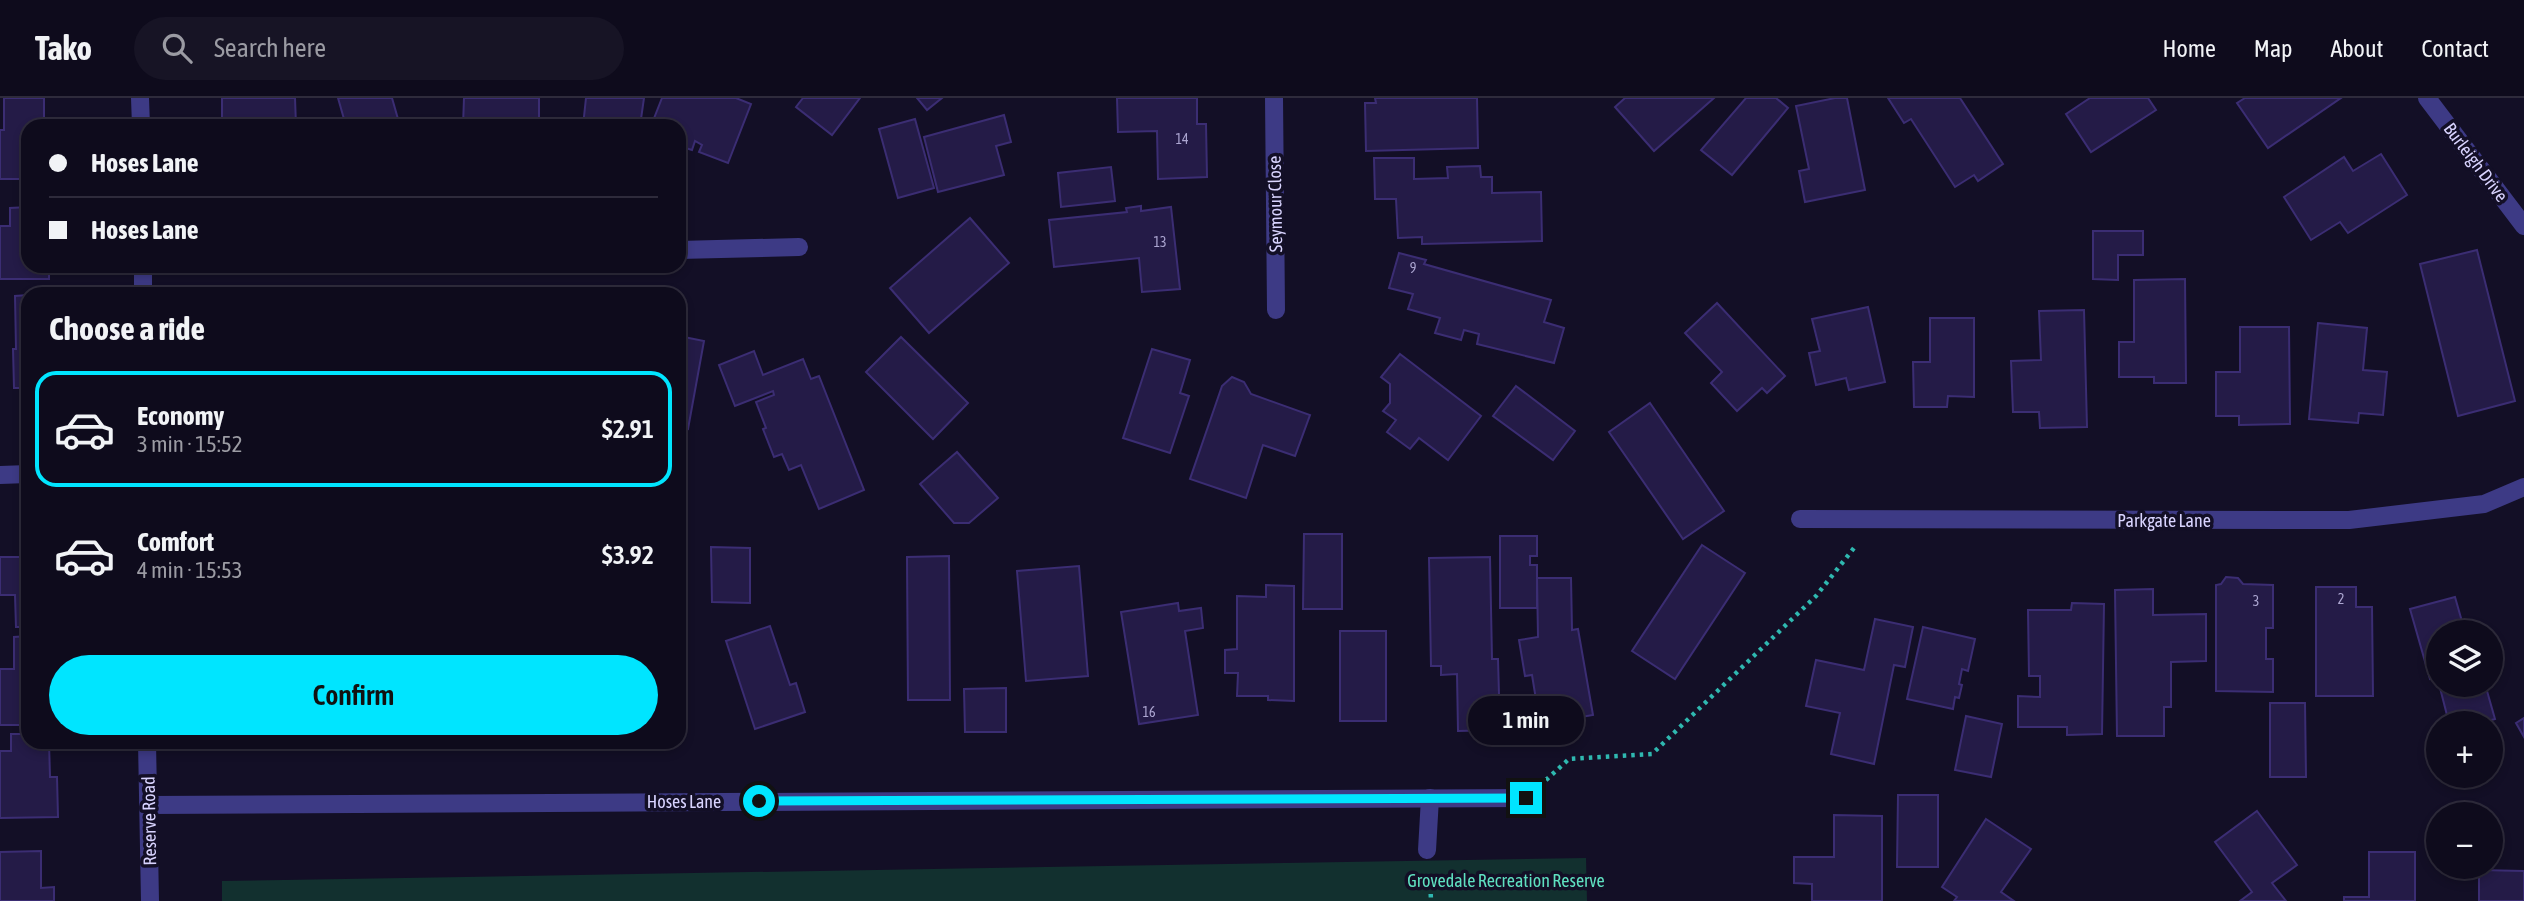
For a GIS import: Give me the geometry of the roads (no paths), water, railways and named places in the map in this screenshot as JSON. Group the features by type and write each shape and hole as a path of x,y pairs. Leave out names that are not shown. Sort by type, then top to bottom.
{"street":[{"path":"140,98 141,119"},
{"name":"Seymour Close","path":"1274,98 1276,310"},
{"name":"Burleigh Drive","path":"2427,98 2524,226"},
{"path":"686,250 799,247"},
{"path":"0,475 21,474"},
{"name":"Parkgate Lane","path":"1800,519 2349,520 2484,504 2524,487"},
{"name":"Reserve Road","path":"147,749 150,901"},
{"path":"1427,850 1430,798"},
{"name":"Hoses Lane","path":"148,805 1526,798"}],"park label":[{"name":"Grovedale Recreation Reserve","path":"1506,880"}]}
